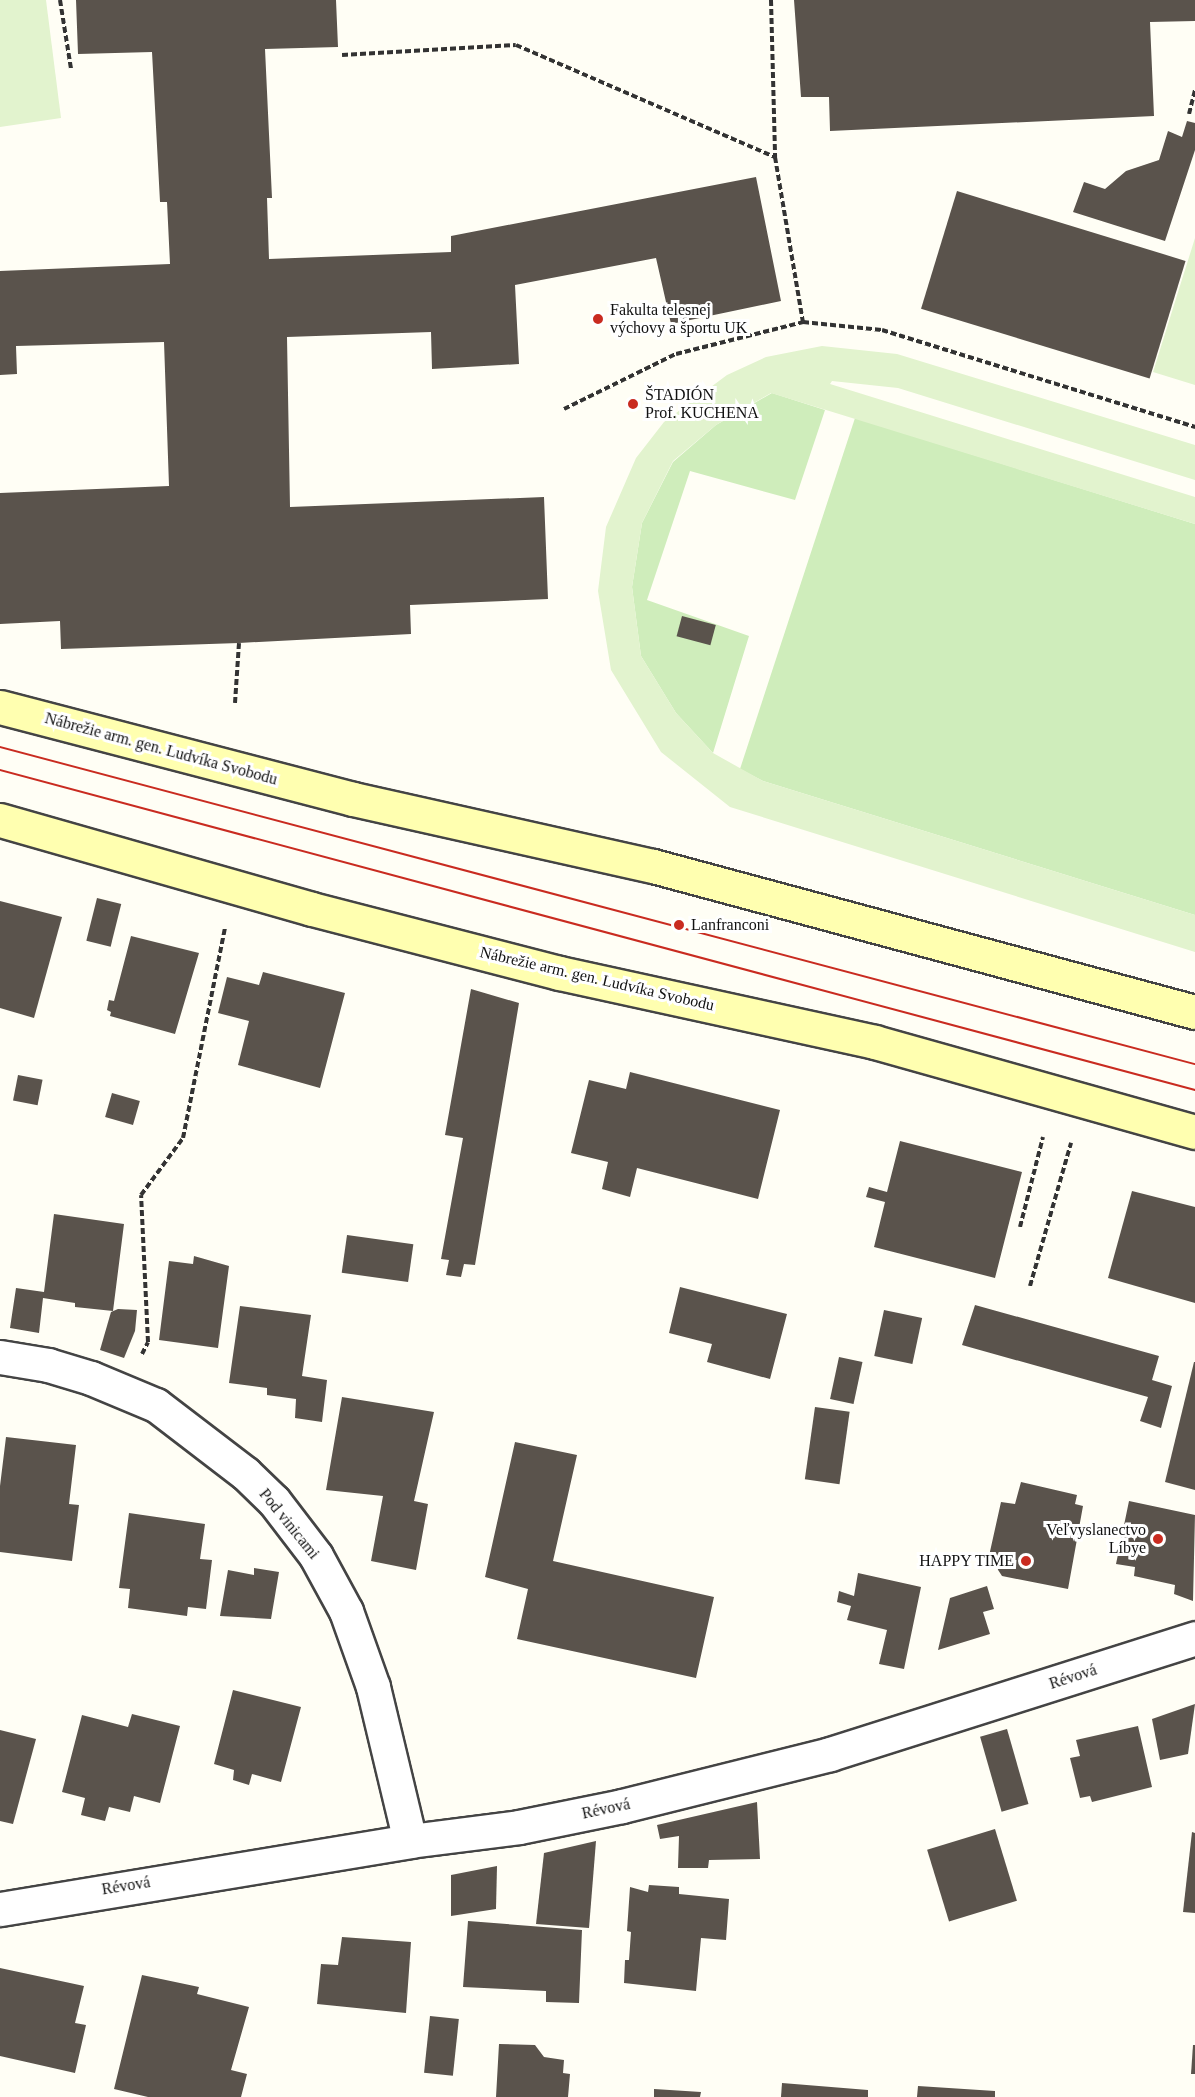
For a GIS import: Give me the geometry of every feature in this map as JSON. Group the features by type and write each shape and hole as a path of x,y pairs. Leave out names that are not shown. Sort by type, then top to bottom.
{"main road":[{"name":"Nábrežie arm. gen. Ludvíka Svobodu","path":"0,707 353,799 653,866 1195,1012"},
{"name":"Nábrežie arm. gen. Ludvíka Svobodu","path":"0,820 380,926 559,973 876,1042 1195,1132"}],"street":[{"name":"Pod vinicami","path":"0,1357 91,1377 156,1405 245,1473 274,1501 316,1556 346,1611 373,1687 410,1841"},
{"name":"Révová","path":"0,1909 410,1841 519,1827 778,1768 1195,1638"}],"path":[{"path":"60,0 71,69"},
{"path":"771,0 775,157 803,322"},
{"path":"342,55 516,45 775,157"},
{"path":"1189,114 1195,90"},
{"path":"564,409 676,354 803,322 882,330 1195,427"},
{"path":"235,703 238,643"},
{"path":"148,1342 141,1195 183,1138 226,925"},
{"path":"1020,1227 1043,1137"},
{"path":"1030,1286 1071,1143"}],"green space":[{"path":"0,0 46,0 61,118 0,127"},
{"path":"1195,238 1195,385 1153,372"},
{"path":"822,346 897,354 1195,445 1195,480 898,388 832,381 830,384 1195,497 1195,524 771,393 716,425 673,461 642,523 632,587 641,656 676,713 713,753 763,781 1195,915 1195,952 730,807 661,752 611,670 598,591 606,527 636,458 664,422 727,375 766,357"},
{"path":"772,393 825,410 795,500 690,471 647,600 749,636 713,753 676,713 641,656 632,587 642,523 673,462 716,425"},
{"path":"855,418 1195,524 1195,915 763,781 740,769"}],"building":[{"name":"Fakulta telesnej výchovy a športu UK","path":"76,0 336,0 338,47 265,49 272,198 267,198 269,259 451,252 451,236 756,177 781,301 671,324 656,258 515,285 519,364 432,369 431,332 287,337 290,507 544,497 548,599 410,605 411,634 239,643 61,649 60,621 0,624 0,493 169,486 164,342 16,346 17,374 0,375 0,271 170,264 167,202 160,202 152,52 78,54"},
{"path":"794,0 1195,0 1195,21 1150,22 1154,116 830,131 829,97 801,97"},
{"path":"1187,121 1195,123 1195,150 1165,241 1073,212 1084,182 1105,189 1126,171 1159,160 1168,131 1182,137"},
{"path":"957,191 1186,261 1150,379 921,309"},
{"path":"682,616 716,625 710,645 677,636"},
{"path":"97,898 121,904 111,947 86,941"},
{"path":"0,901 62,917 34,1018 0,1008"},
{"path":"131,936 199,953 175,1034 110,1016 111,1012 107,1010 109,1000 114,1001"},
{"path":"263,972 345,993 320,1088 238,1065 249,1021 218,1013 227,977 259,985"},
{"path":"471,989 519,1003 475,1265 464,1264 461,1277 446,1275 449,1260 441,1259 463,1138 445,1135"},
{"path":"630,1072 780,1110 758,1199 637,1168 630,1197 602,1189 608,1162 571,1153 589,1080 626,1089"},
{"path":"18,1075 43,1080 38,1105 13,1101"},
{"path":"112,1093 140,1101 133,1125 105,1117"},
{"path":"900,1141 1022,1172 995,1278 874,1247 885,1202 866,1197 869,1187 887,1192"},
{"path":"1132,1191 1195,1207 1195,1303 1108,1278"},
{"path":"54,1214 124,1224 113,1311 75,1307 75,1303 43,1298 39,1333 10,1328 16,1288 44,1292"},
{"path":"347,1235 413,1244 408,1282 342,1273"},
{"path":"194,1256 229,1266 218,1348 159,1340 169,1261 193,1264"},
{"path":"680,1287 787,1314 770,1379 707,1362 712,1344 669,1333"},
{"path":"975,1305 1159,1356 1152,1380 1172,1386 1161,1428 1140,1421 1148,1397 962,1345"},
{"path":"240,1306 311,1315 302,1376 327,1380 322,1422 295,1418 296,1399 267,1395 267,1388 229,1383"},
{"path":"118,1309 137,1310 135,1331 124,1358 100,1350 111,1312"},
{"path":"884,1310 922,1318 912,1364 874,1356"},
{"path":"839,1357 862,1362 854,1404 830,1399"},
{"path":"1195,1362 1195,1490 1165,1482"},
{"path":"342,1397 434,1412 414,1501 428,1504 416,1570 371,1561 383,1496 326,1490"},
{"path":"815,1407 850,1412 839,1484 805,1479"},
{"path":"6,1437 76,1445 69,1504 79,1505 72,1561 0,1552 0,1486"},
{"path":"515,1442 577,1455 553,1561 714,1597 696,1678 517,1639 528,1589 485,1577"},
{"path":"1021,1482 1077,1495 1075,1504 1083,1506 1068,1589 1002,1576 989,1556 1001,1502 1015,1504"},
{"name":"Veľvyslanectvo Líbye","path":"1129,1501 1195,1515 1193,1601 1174,1594 1175,1585 1134,1576 1135,1567 1116,1564"},
{"path":"129,1513 205,1524 200,1559 212,1560 206,1609 188,1607 187,1616 128,1608 130,1589 119,1588"},
{"path":"254,1568 279,1572 271,1619 220,1616 228,1570 254,1575"},
{"path":"858,1573 921,1587 904,1669 879,1664 887,1630 847,1620 851,1606 837,1602 839,1591 854,1596"},
{"path":"987,1586 994,1609 983,1612 990,1634 938,1650 950,1598"},
{"path":"233,1690 301,1707 281,1782 252,1774 249,1785 233,1780 234,1770 214,1764"},
{"path":"1195,1704 1188,1754 1160,1760 1152,1719"},
{"path":"132,1714 180,1726 160,1803 134,1796 130,1812 109,1807 105,1821 81,1815 85,1798 62,1792 82,1715 128,1727"},
{"path":"1138,1726 1152,1787 1092,1802 1090,1796 1080,1798 1070,1758 1080,1756 1076,1740"},
{"path":"1007,1729 1028,1804 1002,1812 980,1737"},
{"path":"0,1730 36,1739 13,1824 0,1821"},
{"path":"757,1802 760,1859 709,1860 708,1868 678,1868 679,1836 660,1839 657,1825"},
{"path":"995,1829 1017,1901 949,1921 927,1850"},
{"path":"1192,1832 1195,1833 1195,1913 1183,1912"},
{"path":"596,1841 589,1928 536,1924 544,1853"},
{"path":"497,1866 496,1909 451,1916 451,1875"},
{"path":"649,1885 679,1887 679,1894 729,1899 726,1940 701,1938 696,1991 624,1983 625,1960 629,1960 631,1932 627,1931 630,1887 648,1892"},
{"path":"468,1921 582,1930 579,2003 546,2002 546,1991 463,1987"},
{"path":"342,1937 411,1942 406,2013 317,2004 321,1964 338,1965"},
{"path":"0,1968 84,1986 75,2023 86,2025 75,2073 0,2056"},
{"path":"142,1975 199,1987 197,1994 249,2007 231,2070 247,2074 241,2097 148,2097 114,2089"},
{"path":"430,2016 459,2019 453,2076 424,2073"},
{"path":"499,2044 535,2045 544,2057 564,2060 563,2073 570,2074 568,2097 496,2097"},
{"path":"1193,2045 1195,2045 1195,2074 1191,2074"},
{"path":"782,2083 868,2090 868,2097 781,2097"},
{"path":"918,2086 995,2091 995,2097 917,2097"},
{"path":"654,2089 701,2092 700,2097 654,2097"}],"tram line":[{"path":"0,747 1195,1064"},
{"path":"0,770 1195,1090"}],"place":[{"name":"Fakulta telesnej výchovy a športu UK","path":"598,319"},
{"name":"ŠTADIÓN Prof. KUCHENA","path":"633,404"},
{"name":"Lanfranconi","path":"679,925"},
{"name":"Veľvyslanectvo Líbye","path":"1158,1539"},
{"name":"HAPPY TIME","path":"1026,1561"}]}
